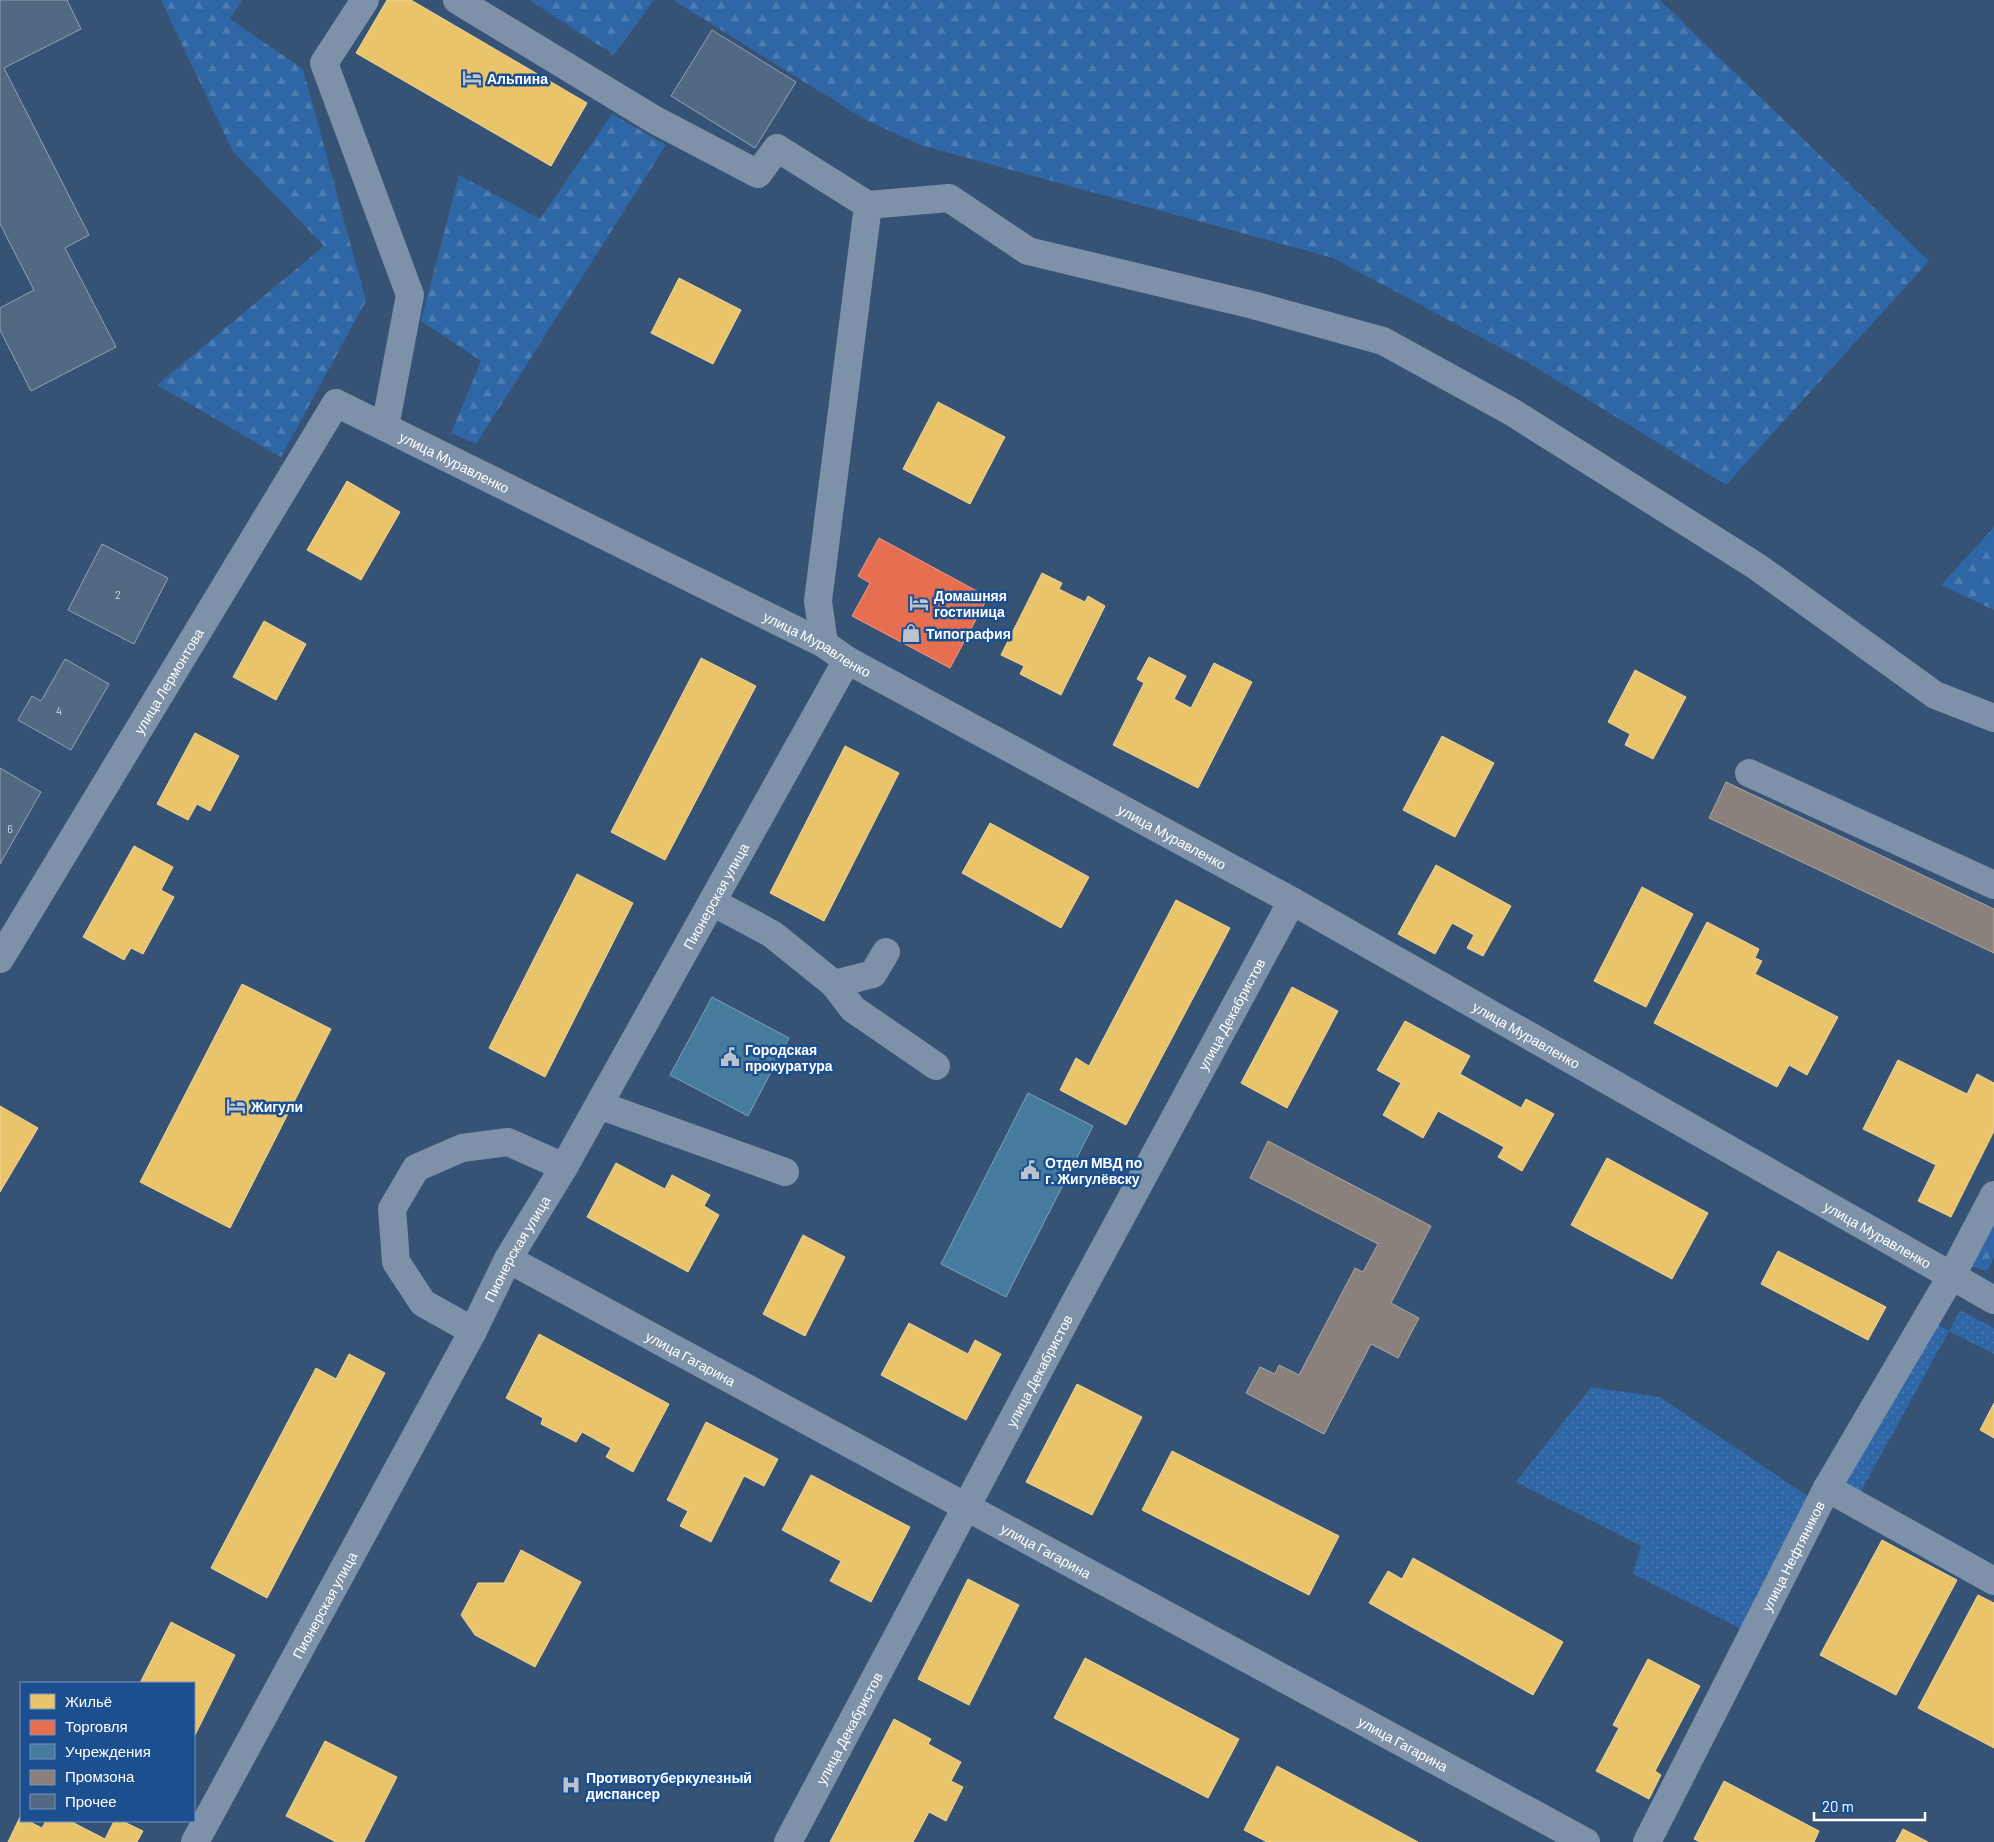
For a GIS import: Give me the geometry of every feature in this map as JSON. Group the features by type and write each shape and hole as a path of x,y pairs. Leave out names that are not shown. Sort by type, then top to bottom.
{"street":[{"path":"365,0 324,63 410,295 385,427"},
{"path":"457,0 655,120 758,174 777,148 868,205 949,198 1028,251 1253,305 1383,341 1512,412 1756,566 1934,695 1994,718"},
{"path":"824,644 818,601 868,205"},
{"name":"улица Муравленко","path":"336,403 824,644 847,660 1292,901 1994,1300"},
{"name":"улица Лермонтова","path":"0,959 336,403"},
{"name":"Пионерская улица","path":"195,1842 473,1332 508,1259 564,1167 847,660"},
{"path":"1749,773 1994,885"},
{"name":"улица Декабристов","path":"788,1842 1292,901"},
{"path":"712,902 772,934 834,984 853,1008 936,1066"},
{"path":"834,984 873,974 886,952"},
{"path":"599,1105 785,1172"},
{"path":"473,1332 423,1303 412,1287 396,1262 392,1209 416,1168 462,1148 508,1142 564,1167"},
{"name":"улица Нефтяников","path":"1647,1842 1827,1488 1952,1276 1994,1195"},
{"name":"улица Гагарина","path":"508,1259 1586,1842"},
{"path":"1827,1488 1994,1581"}],"green space":[{"path":"161,0 242,0 230,19 303,69 366,301 281,457 157,385 324,246 232,150"},
{"path":"529,0 654,0 614,55"},
{"path":"673,0 1660,0 1929,261 1726,485 1527,362 1333,258 920,145 864,119"},
{"path":"612,114 666,145 476,444 451,433 481,361 421,321 459,175 540,219"},
{"path":"1994,527 1994,610 1941,585"},
{"path":"1994,1222 1994,1258 1987,1271 1971,1266"},
{"path":"1960,1310 1994,1328 1994,1354 1949,1331"},
{"path":"1927,1318 1949,1331 1855,1502 1827,1488"},
{"path":"1591,1387 1660,1397 1809,1497 1743,1630 1633,1574 1641,1546 1516,1482"}],"building: Жильё":[{"name":"Альпина","path":"387,0 411,0 587,103 551,166 356,53"},
{"path":"679,278 741,310 713,364 651,333"},
{"path":"938,402 1005,437 970,504 903,469"},
{"path":"347,481 400,512 361,580 307,550"},
{"path":"1042,573 1062,583 1059,589 1085,602 1088,596 1105,606 1061,695 1020,674 1024,666 1001,655"},
{"path":"264,621 306,644 276,700 233,677"},
{"path":"1149,657 1186,676 1174,699 1191,708 1214,663 1252,682 1198,788 1113,745 1144,683 1137,679"},
{"path":"701,658 756,686 665,860 611,832"},
{"path":"1635,670 1686,697 1653,759 1625,745 1630,734 1608,722"},
{"path":"195,733 239,756 210,811 197,804 188,820 157,804"},
{"path":"1442,736 1494,763 1455,837 1403,810"},
{"path":"845,746 899,773 824,921 770,893"},
{"path":"990,823 1089,877 1061,928 962,873"},
{"path":"134,846 173,867 161,890 174,897 143,954 131,948 124,960 83,937"},
{"path":"1436,865 1511,906 1483,956 1467,948 1474,935 1452,923 1435,954 1398,934"},
{"path":"577,874 633,903 545,1077 489,1048"},
{"path":"1642,887 1693,914 1646,1007 1594,981"},
{"path":"1176,900 1230,928 1126,1125 1060,1090 1076,1058 1089,1066"},
{"path":"1707,922 1759,949 1755,958 1762,961 1755,974 1838,1017 1807,1075 1789,1065 1777,1087 1654,1023"},
{"name":"Жигули","path":"242,984 331,1029 230,1228 140,1182"},
{"path":"1292,987 1338,1011 1287,1108 1241,1083"},
{"path":"1405,1021 1470,1056 1460,1074 1521,1108 1526,1099 1554,1114 1522,1171 1498,1157 1504,1147 1438,1111 1423,1138 1383,1115 1401,1083 1377,1070"},
{"path":"1898,1060 1967,1094 1977,1074 1994,1083 1994,1131 1951,1217 1918,1201 1936,1165 1863,1129"},
{"path":"0,1106 38,1128 0,1192"},
{"path":"1607,1158 1708,1213 1672,1279 1571,1225"},
{"path":"616,1163 665,1189 672,1175 710,1195 704,1206 719,1215 688,1272 587,1217"},
{"path":"803,1235 845,1257 805,1336 763,1314"},
{"path":"1778,1251 1886,1307 1868,1340 1761,1284"},
{"path":"909,1323 968,1354 975,1340 1001,1354 966,1420 881,1375"},
{"path":"539,1334 669,1404 633,1472 606,1457 611,1448 582,1432 576,1442 541,1424 543,1418 506,1398"},
{"path":"349,1354 385,1373 267,1598 211,1568 316,1368 336,1379"},
{"path":"1077,1384 1142,1417 1092,1515 1026,1482"},
{"path":"1994,1403 1994,1438 1980,1430"},
{"path":"706,1422 778,1459 764,1486 744,1476 711,1542 680,1526 688,1511 667,1500"},
{"path":"1172,1451 1339,1536 1309,1595 1142,1510"},
{"path":"811,1475 910,1527 871,1602 830,1581 841,1561 782,1530"},
{"path":"1882,1540 1957,1580 1896,1695 1820,1655"},
{"path":"521,1550 581,1582 535,1667 475,1635 461,1615 478,1583 504,1583"},
{"path":"1413,1558 1563,1642 1533,1695 1369,1603 1388,1571 1402,1579"},
{"path":"968,1579 1019,1605 969,1705 918,1679"},
{"path":"1978,1595 1994,1603 1994,1748 1918,1708"},
{"path":"171,1622 235,1655 195,1735 195,1682 141,1682"},
{"path":"1085,1658 1239,1739 1208,1798 1054,1718"},
{"path":"1648,1659 1700,1686 1655,1771 1661,1775 1649,1799 1596,1771 1619,1728 1613,1725"},
{"path":"894,1719 931,1739 928,1744 961,1762 951,1781 963,1787 946,1821 929,1812 913,1842 830,1842"},
{"path":"325,1741 397,1777 364,1842 336,1842 286,1816"},
{"path":"1277,1766 1418,1842 1267,1842 1244,1830"},
{"path":"1724,1781 1819,1831 1814,1842 1700,1842 1694,1839"},
{"path":"20,1817 20,1822 30,1822 42,1828 45,1822 72,1822 105,1839 114,1822 124,1822 143,1831 137,1842 8,1842"},
{"path":"1903,1829 1928,1842 1896,1842"}],"building: Торговля":[{"path":"879,538 988,597 950,668 852,616 870,583 858,576"}],"building: Учреждения":[{"name":"Городская прокуратура","path":"712,997 789,1038 748,1116 670,1075"},
{"name":"Отдел МВД по г. Жигулёвску","path":"1028,1093 1093,1126 1006,1297 941,1264"}],"building: Промзона":[{"path":"1726,782 1994,909 1994,953 1709,818"},
{"path":"1268,1141 1431,1226 1391,1303 1419,1318 1398,1358 1371,1344 1324,1434 1246,1393 1260,1367 1275,1374 1279,1365 1299,1375 1355,1268 1363,1272 1378,1244 1250,1178"}],"building: Прочее":[{"path":"0,0 67,0 81,29 4,68 89,235 65,248 116,347 31,391 0,330 0,308 34,290 0,224"},
{"path":"712,30 796,82 755,148 671,96"},
{"path":"102,544 168,578 134,644 68,610"},
{"path":"65,659 109,684 71,750 18,720 32,696 41,701"},
{"path":"0,768 41,792 0,864"}],"place":[{"name":"Альпина","path":"472,78"},
{"name":"Домашняя гостиница","path":"919,603"},
{"name":"Типография","path":"911,633"},
{"name":"Городская прокуратура","path":"730,1057"},
{"name":"Жигули","path":"236,1106"},
{"name":"Отдел МВД по г. Жигулёвску","path":"1030,1170"},
{"name":"Противотуберкулезный диспансер","path":"571,1785"}]}
